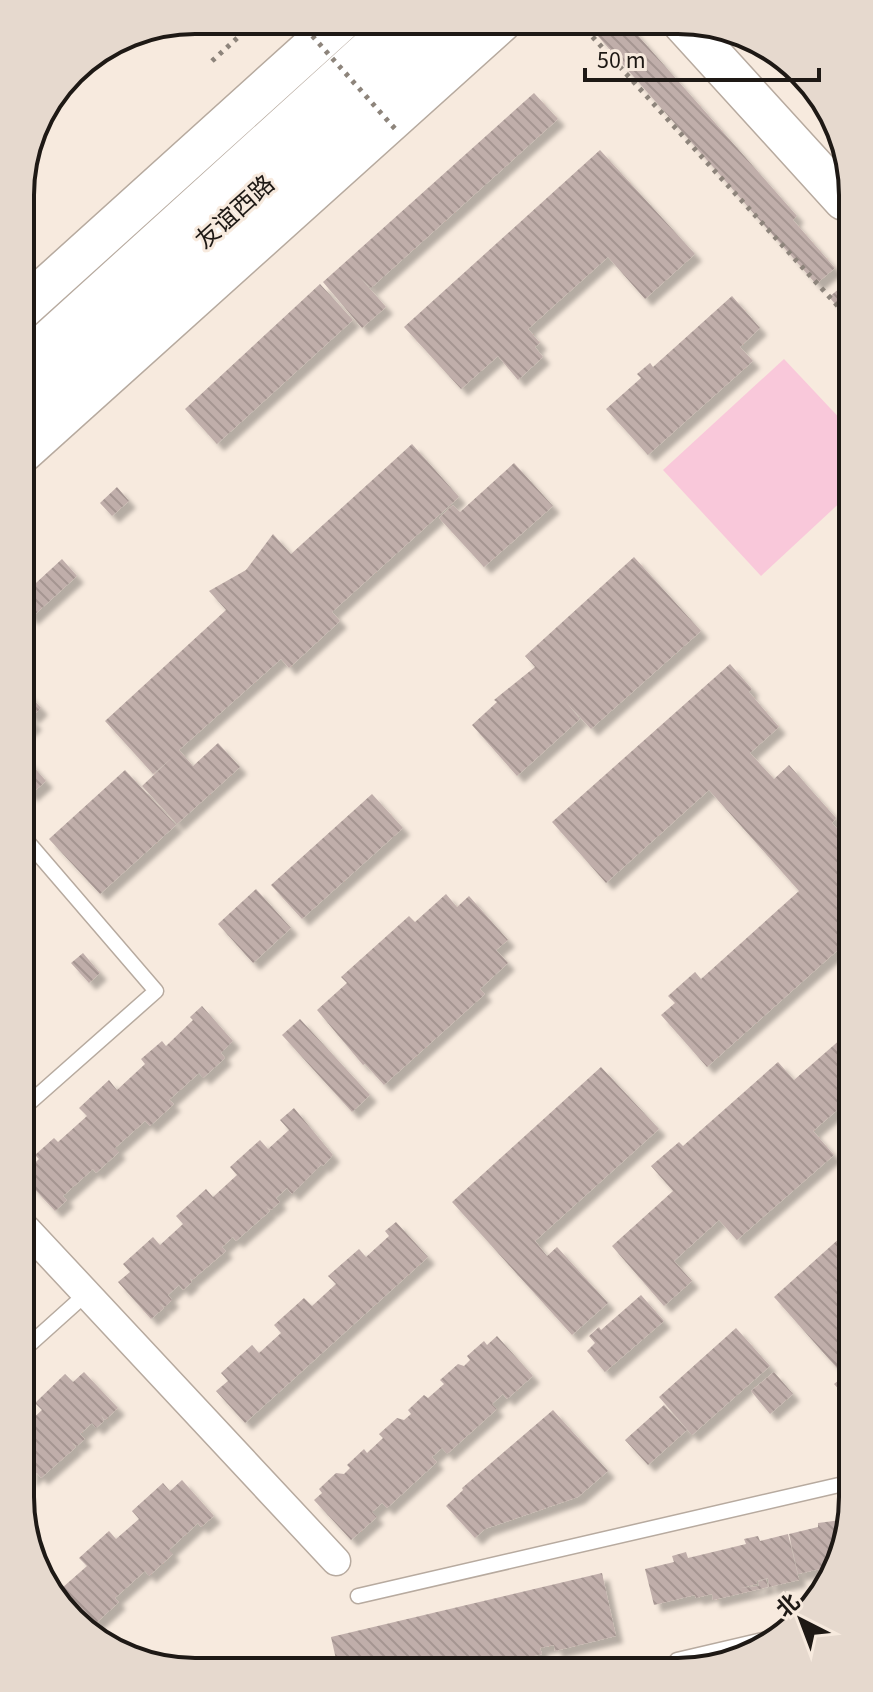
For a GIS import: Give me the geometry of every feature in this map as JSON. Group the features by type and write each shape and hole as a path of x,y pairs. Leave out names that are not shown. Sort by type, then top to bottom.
{"street":[{"path":"34,298 327,34"},
{"name":"友谊西路","path":"34,354 387,34"},
{"name":"友谊西路","path":"34,393 435,34"},
{"path":"34,442 488,34"},
{"path":"694,35 839,195"},
{"path":"34,1237 336,1561"}],"lane":[{"path":"34,849 156,991 34,1099"},
{"path":"34,1341 87,1293"},
{"path":"358,1596 839,1485"},
{"path":"686,1658 737,1646"}],"path":[{"path":"212,61 242,34"},
{"path":"311,34 397,131"},
{"path":"590,34 839,307"}],"shaded area":[{"path":"784,359 839,418 839,504 761,576 663,470"}],"building":[{"path":"637,34 797,216 793,220 835,268 816,284 597,35"},
{"path":"534,93 558,119 371,288 356,273 386,307 362,328 323,282"},
{"path":"600,150 695,254 645,299 608,257 528,329 540,343 535,347 543,357 518,380 498,356 461,389 404,327"},
{"path":"320,284 353,320 217,444 185,409"},
{"path":"839,289 839,308 829,297"},
{"path":"732,296 760,328 740,347 753,361 648,455 606,409 641,378 637,374 650,363 653,367"},
{"path":"412,444 459,497 332,612 340,621 289,668 281,659 179,750 193,766 218,743 240,767 177,824 142,786 174,756 153,774 105,721 226,610 209,591 246,570 273,534 291,554"},
{"path":"514,463 553,506 484,567 439,518 453,505 460,512"},
{"path":"117,487 129,501 112,516 100,503"},
{"path":"634,557 701,631 591,729 565,701 580,719 517,776 472,725 497,702 494,700 535,667 525,656"},
{"path":"62,559 77,576 34,615 34,585"},
{"path":"730,664 779,727 750,753 774,779 789,765 836,818 832,823 839,831 839,949 707,1067 661,1015 675,1003 668,996 695,972 701,979 799,891 709,790 606,883 552,822"},
{"path":"34,700 41,708 34,715"},
{"path":"34,767 46,781 34,792"},
{"path":"125,770 176,825 100,894 49,839"},
{"path":"372,794 403,828 302,919 271,885"},
{"path":"256,889 291,928 253,963 218,924"},
{"path":"446,894 457,907 469,896 508,940 496,950 508,963 480,989 485,994 384,1085 317,1010 347,983 341,977 409,916 415,922"},
{"path":"83,953 100,973 89,983 71,963"},
{"path":"202,1006 233,1041 221,1053 225,1058 203,1078 199,1073 169,1100 174,1104 150,1126 145,1121 115,1148 119,1152 96,1173 93,1169 63,1196 67,1200 55,1211 34,1188 34,1164 39,1159 35,1155 54,1138 58,1142 87,1116 79,1108 109,1080 117,1090 145,1064 141,1059 162,1041 166,1046 193,1020 190,1017"},
{"path":"300,1019 370,1095 352,1112 282,1035"},
{"path":"839,1041 839,1109 813,1131 834,1155 737,1240 719,1220 674,1261 692,1281 664,1306 612,1246 673,1191 651,1166 679,1142 683,1146 778,1062 794,1080"},
{"path":"601,1067 659,1129 535,1241 547,1256 557,1247 608,1303 572,1335 452,1202"},
{"path":"294,1108 333,1155 323,1166 317,1161 321,1165 292,1194 287,1188 276,1198 280,1202 271,1210 266,1207 270,1211 236,1241 233,1237 222,1247 226,1251 192,1280 189,1277 192,1282 183,1290 179,1285 168,1295 172,1300 165,1307 159,1303 164,1308 151,1319 118,1282 130,1272 123,1264 153,1237 160,1245 183,1224 176,1216 206,1189 213,1197 237,1175 230,1167 260,1140 268,1149 289,1130 280,1120"},
{"path":"396,1222 428,1257 245,1423 216,1391 228,1381 221,1373 252,1345 259,1353 281,1333 274,1325 304,1298 312,1306 336,1284 328,1276 359,1249 366,1257 389,1236 385,1231"},
{"path":"839,1239 839,1370 774,1297"},
{"path":"641,1295 664,1321 605,1372 587,1351 595,1343 589,1336 599,1327 601,1330"},
{"path":"736,1328 770,1366 692,1435 659,1397"},
{"path":"497,1336 533,1376 507,1399 503,1394 492,1404 497,1409 447,1454 442,1448 432,1457 437,1462 387,1508 382,1503 372,1512 377,1517 351,1540 314,1500 322,1493 319,1489 336,1473 344,1474 350,1468 347,1465 364,1449 367,1453 383,1438 379,1434 397,1418 404,1420 411,1414 408,1410 424,1395 428,1398 444,1384 440,1380 458,1364 464,1366 470,1360 467,1356 484,1341 487,1345"},
{"path":"84,1372 118,1408 105,1420 101,1415 104,1421 96,1428 92,1423 80,1434 85,1439 77,1446 71,1442 76,1447 41,1478 37,1473 34,1476 34,1417 42,1410 35,1403 65,1374 73,1382"},
{"path":"774,1372 793,1394 770,1414 751,1391"},
{"path":"664,1405 687,1430 648,1465 625,1440"},
{"path":"553,1410 608,1471 578,1497 485,1529 475,1538 446,1506 462,1488"},
{"path":"182,1480 214,1516 201,1527 198,1523 169,1550 173,1554 149,1576 145,1571 115,1598 119,1602 95,1624 62,1588 87,1566 79,1558 109,1531 116,1539 139,1519 132,1511 163,1483 170,1491"},
{"path":"837,1521 830,1549 822,1569 798,1574 789,1534 818,1527 818,1523"},
{"path":"788,1534 799,1580 768,1578 741,1588 759,1586 761,1581 761,1589 743,1593 713,1600 712,1594 696,1598 695,1595 654,1605 645,1569 674,1562 672,1556 686,1552 688,1558 746,1544 744,1539 758,1536 760,1541"},
{"path":"602,1573 616,1636 555,1651 554,1645 540,1648 542,1654 526,1658 336,1658 331,1637"}]}
